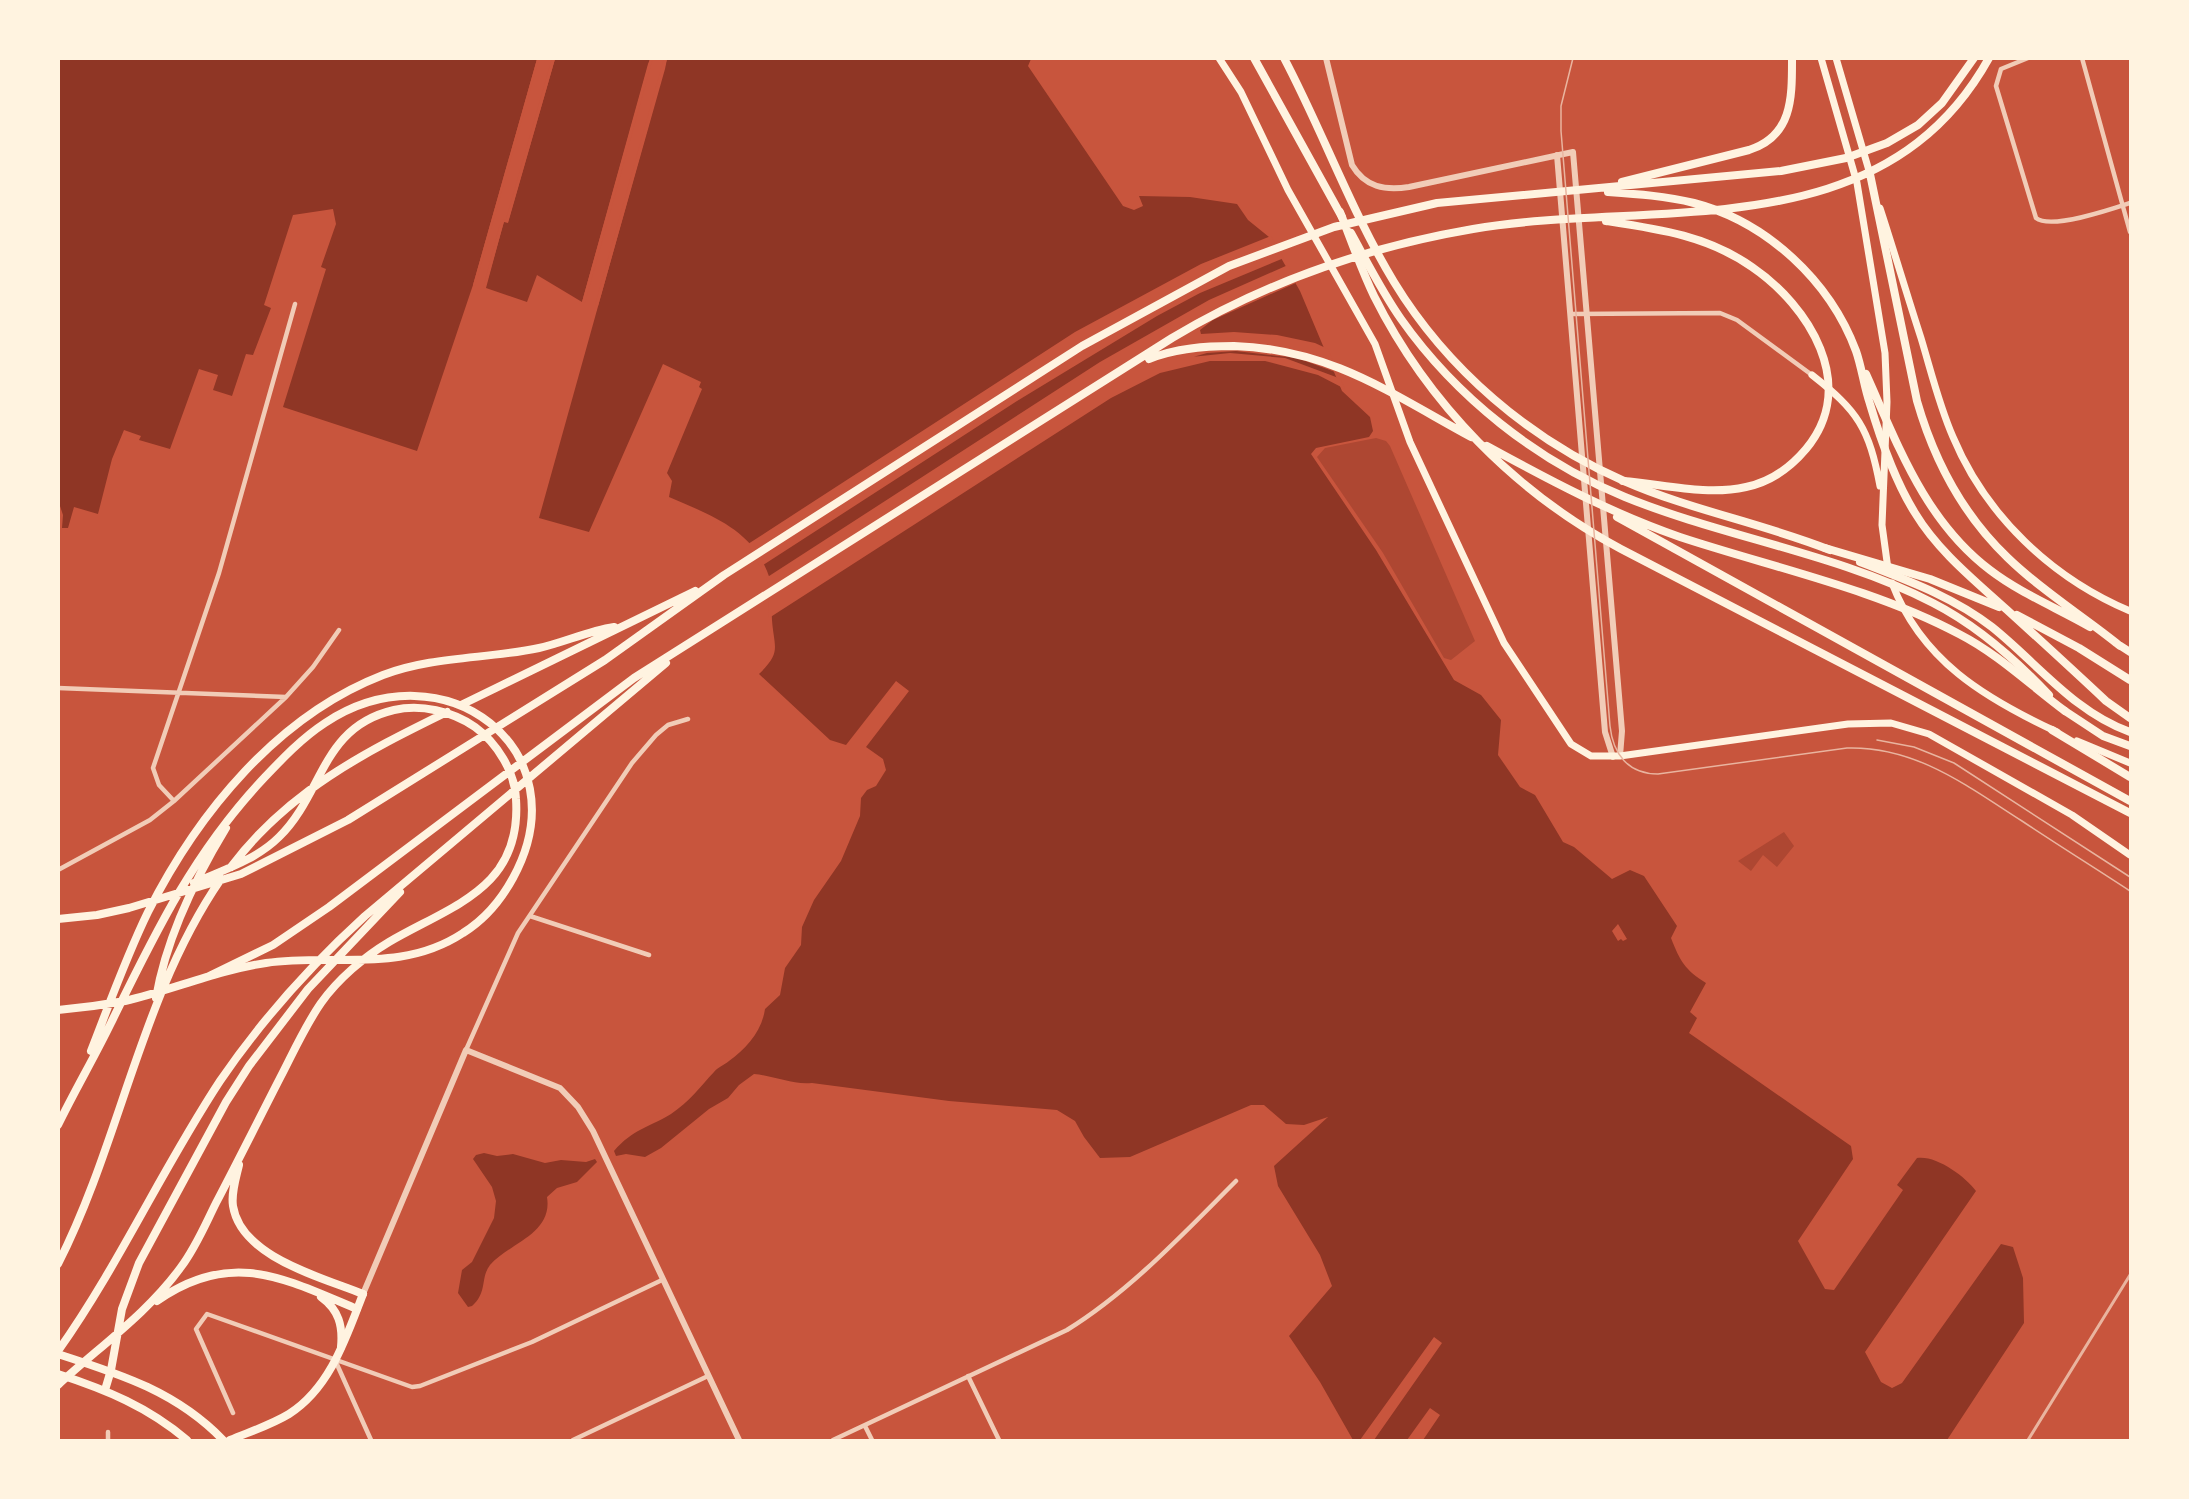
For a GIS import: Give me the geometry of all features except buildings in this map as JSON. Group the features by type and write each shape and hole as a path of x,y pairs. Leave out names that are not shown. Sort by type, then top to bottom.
{"highway":[{"path":"1584,191 1762,145 1778,133 1788,114 1792,58"},
{"path":"58,919 97,915 160,899 241,874 295,849 348,820 605,660 724,575 1082,346 1229,266 1334,227 1404,209 1481,197 1584,191 1780,171 1836,161 1876,148 1908,132 1927,118 1958,83 1974,58"},
{"path":"207,977 273,945 329,907 634,678 747,609 1194,325 1233,304 1300,276 1361,255 1475,229 1588,218 1712,212 1785,202 1817,193 1882,165 1920,139 1957,105 1989,58"},
{"path":"1870,174 1917,401 1929,439 1947,476 1977,524 2009,559 2120,646"},
{"path":"1584,191 1661,197 1711,208 1746,225 1785,251 1829,300 1856,352 1910,469 1933,511 1965,548 2014,586 2130,652"},
{"path":"1340,212 1375,297 1426,379 1481,445 1527,488 1567,517 1621,549 2130,813"},
{"path":"1588,218 1662,229 1727,251 1755,269 1780,290 1812,330 1823,354 1828,381 1827,402 1818,430 1809,446 1786,469 1764,481 1739,489 1706,490 1623,481"},
{"path":"1132,365 1166,353 1210,346 1267,348 1307,355 1347,370 2130,801"},
{"path":"1856,352 1869,404 1901,486 1923,525 1955,563 2106,701 2130,718"},
{"path":"1588,501 1678,536 1926,618 1989,653 2041,690 2065,711"},
{"path":"1825,548 1919,575 1990,602 2071,643 2130,680"},
{"path":"58,1264 96,1177 154,1010 183,944 209,896 240,854 269,822 330,773 428,721 724,575"},
{"path":"108,1019 129,955 165,880 204,821 241,777 306,715 333,698 384,674 539,648 594,631 623,626"},
{"path":"58,1352 88,1310 221,1080 256,1032 307,974 382,901 505,801 594,722 640,687 677,652"},
{"path":"58,1010 125,1001 268,962 389,960 418,954 442,945 479,921 501,898 521,860 529,836 531,813 528,786 521,763 491,723 453,701 414,694 372,700 353,707 322,724 281,760 239,807 215,834 188,874 167,909 129,986 108,1019 58,1125"},
{"path":"58,1385 142,1311 180,1268 194,1247 311,1019 322,1002 373,953 479,892 501,868 511,848 516,825 517,803 513,780 507,765 481,732 449,714 413,708 397,709 356,727 332,752 301,810 274,841 250,858 160,899"},
{"path":"2052,730 2130,777"},
{"path":"154,1010 159,978 187,903 203,869 239,807"},
{"path":"105,1390 122,1309 147,1247 226,1102 274,1032 319,975 388,906 408,882"},
{"path":"241,1154 233,1205 236,1219 251,1242 272,1256 363,1294"},
{"path":"142,1311 186,1283 221,1272 255,1272 274,1275 357,1309"},
{"path":"311,1289 336,1312 342,1328 341,1347"}],"main road":[{"path":"1220,58 1241,92 1288,190 1375,344 1410,442 1504,643 1571,744 1591,756 1616,756 1848,724 1896,723 1937,739 2072,815 2130,855"},
{"path":"1254,58 1393,306 1440,365 1504,425 1562,465 1624,497 1874,578 1935,604 1990,641 2041,690"},
{"path":"1284,58 1371,241 1403,296 1440,344 1472,378 1517,418 1561,447 1623,481 1825,548 1918,584 1966,609 1996,631 2095,715 2130,732"},
{"path":"1821,58 1857,183 1885,353 1887,402 1882,538 1886,562 1896,595 1920,637 1943,662 1962,678 2052,730 2108,756 2130,763"},
{"path":"1836,58 1942,410 1968,470 1997,511 2034,550 2077,583 2130,611"},
{"path":"1812,375 1847,404 1864,427 1874,456 1882,497"},
{"path":"2065,711 2103,736 2130,747"},
{"path":"230,1440 272,1423 300,1406 323,1381 341,1347 363,1294"},
{"path":"58,1352 111,1370 170,1397 201,1419 223,1440"},
{"path":"58,1374 105,1390 154,1415 187,1440"}],"street":[{"path":"1326,58 1352,165 1360,176 1379,188 1409,187 1573,152 1622,731 1616,756"},
{"path":"2028,58 2007,64 1997,74 1996,86 2034,215 2040,222 2069,219 2130,203"},
{"path":"2082,58 2130,232"},
{"path":"1557,155 1605,732 1616,756"},
{"path":"174,801 159,785 153,768 219,573 295,304"},
{"path":"1571,314 1720,313 1737,320 1812,375"},
{"path":"58,870 150,820 174,801 286,697 313,667 339,630"},
{"path":"58,688 286,697"},
{"path":"363,1294 508,952 646,745 668,725 688,719"},
{"path":"530,916 650,955"},
{"path":"466,1050 560,1088 578,1107 598,1143 739,1440"},
{"path":"833,1440 1067,1330 1088,1317 1130,1282 1236,1181"},
{"path":"233,1413 196,1329 207,1314 211,1313 404,1386 420,1386 532,1342 662,1280"},
{"path":"335,1360 371,1440"},
{"path":"573,1440 708,1376"},
{"path":"968,1376 999,1440"},
{"path":"865,1426 872,1440"},
{"path":"108,1432 108,1440"}],"shaded area":[{"path":"58,59 537,59 473,285 417,451 283,407 326,269 321,267 336,224 333,209 293,215 264,305 271,308 253,355 246,354 232,396 213,390 218,375 199,369 170,449 139,440 141,436 124,430 112,459 98,514 74,507 68,528 62,528 63,515 58,500"},
{"path":"555,59 650,59 582,302 537,275 527,302 486,288 504,221 508,222"},
{"path":"667,59 1031,59 1028,66 1123,206 1134,210 1143,206 1139,196 1190,197 1237,204 1248,220 1269,237 1300,291 1342,391 1370,417 1373,431 1369,437 1316,448 1311,454 1376,550 1454,680 1481,695 1501,720 1498,755 1520,787 1535,795 1563,842 1574,847 1612,879 1630,870 1644,876 1677,926 1671,938 1680,959 1693,974 1706,983 1690,1012 1697,1018 1689,1033 1851,1146 1853,1159 1798,1241 1825,1289 1834,1290 1903,1190 1897,1185 1917,1158 1933,1160 1950,1168 1976,1191 1865,1352 1881,1382 1892,1388 1902,1383 2001,1244 2013,1247 2023,1278 2024,1323 1947,1440 1423,1440 1440,1415 1430,1408 1407,1440 1374,1440 1442,1343 1434,1337 1360,1440 1353,1440 1320,1382 1289,1336 1332,1286 1320,1255 1278,1186 1274,1166 1328,1117 1304,1125 1286,1124 1264,1105 1251,1105 1130,1157 1100,1158 1075,1121 1057,1110 949,1101 797,1083 754,1074 739,1085 728,1098 709,1109 661,1148 645,1157 626,1154 616,1156 614,1151 621,1144 634,1133 671,1114 716,1070 741,1051 757,1032 765,1009 780,995 785,968 801,945 802,927 814,900 841,861 860,816 861,798 867,790 876,786 886,770 883,759 866,747 909,691 896,681 846,745 830,740 759,674 771,660 775,649 771,583 755,550 744,538 717,519 669,497 672,481 667,473 702,389 699,387 701,382 663,364 589,532 539,518"},
{"path":"1376,438 1386,441 1390,446 1475,641 1451,660 1444,658 1383,553 1317,457 1325,448"},
{"path":"1784,832 1794,846 1777,867 1763,855 1751,871 1738,861"},
{"path":"484,1153 497,1156 513,1154 545,1163 561,1160 586,1162 595,1159 597,1162 577,1182 557,1188 547,1197 547,1210 537,1229 490,1265 480,1296 472,1306 468,1307 458,1293 462,1270 472,1262 494,1218 496,1201 492,1187 473,1159 476,1155"}],"pier":[{"path":"540,58 475,286 473,285 537,59"},
{"path":"552,58 555,59 508,223 504,222 485,289 483,288 501,220 506,219"},
{"path":"653,58 585,303 582,302 648,64"},
{"path":"664,58 667,59 665,69 598,306 595,305"},
{"path":"1271,236 1284,258 1200,293 1157,316 1017,401 760,567 748,544 1075,332 1201,264"},
{"path":"1288,265 1298,282 1213,320 1200,330 1201,334 1234,332 1277,335 1315,343 1328,349 1338,373 1297,358 1236,351 1207,353 1194,357 1230,353 1285,358 1336,377 1341,380 1345,389 1318,375 1265,361 1210,361 1160,373 1111,398 769,618 766,578 1100,362 1209,300"},
{"path":"1618,924 1627,939 1623,941 1621,939 1618,941 1612,931"}],"tram line":[{"path":"1573,58 1561,106 1561,131 1610,726 1619,753 1630,766 1647,773 1658,774 1847,748 1872,749 1896,754 1918,761 1961,782 2130,891"},
{"path":"1877,740 1914,747 1954,763 2130,877"}],"railway":[{"path":"2028,1440 2130,1275"}]}
